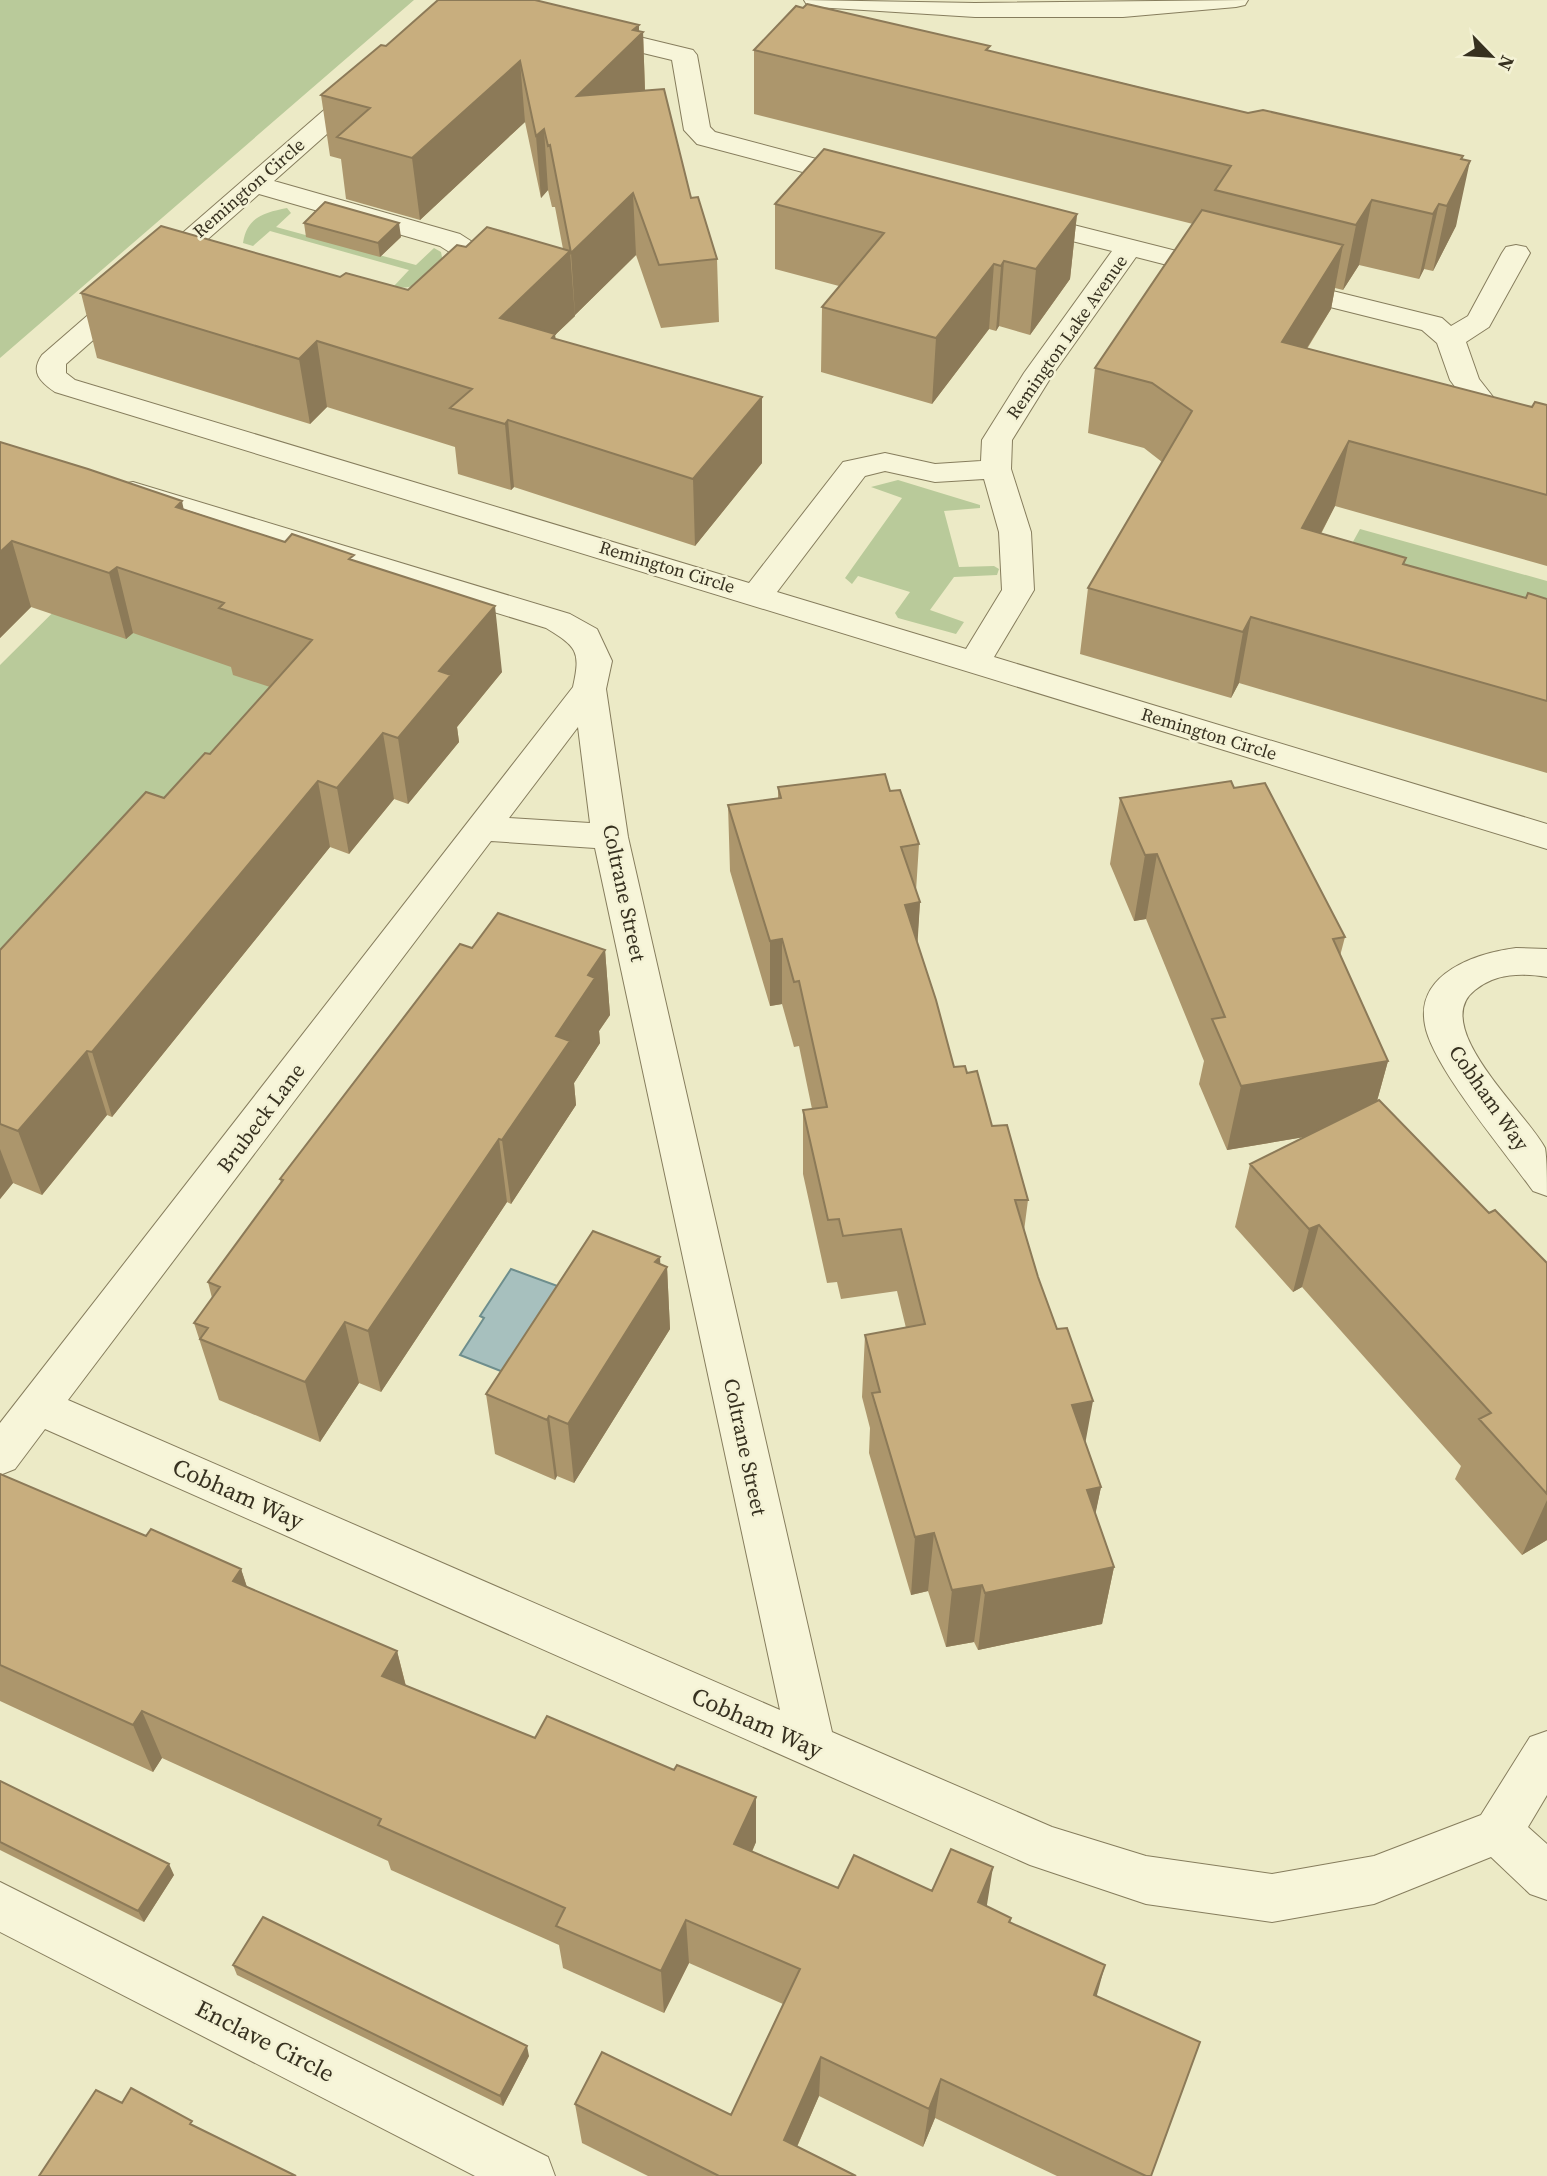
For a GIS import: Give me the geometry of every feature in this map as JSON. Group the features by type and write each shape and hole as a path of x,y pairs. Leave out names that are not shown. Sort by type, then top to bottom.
{"street":[{"path":"816,0 975,10 1123,10 1236,0"},
{"path":"566,27 684,55 697,130 706,138 886,186"},
{"name":"Remington Circle","path":"379,75 254,184 200,247 52,361 51,376 65,386 758,594 1547,837"},
{"path":"254,184 450,240 464,249 467,262 435,294 425,298"},
{"path":"994,213 1432,324 1450,339 1465,380 1490,413"},
{"name":"Remington Lake Avenue","path":"975,662 1018,590 1015,532 996,469 997,440 1039,373 1129,247"},
{"path":"1450,339 1479,321 1516,253"},
{"path":"1440,399 1547,428"},
{"path":"758,594 855,469 885,462 935,473 996,469"},
{"name":"Coltrane Street","path":"100,481 558,621 585,637 595,662 589,689 610,837 812,1747"},
{"name":"Brubeck Lane","path":"0,1456 589,689"},
{"path":"482,828 610,837"},
{"name":"Cobham Way","path":"1547,963 1518,960 1497,963 1469,975 1451,992 1443,1012 1445,1032 1455,1054 1547,1180"},
{"name":"Cobham Way","path":"39,1407 1047,1849 1146,1880 1272,1898 1361,1882 1498,1831"},
{"path":"1547,1753 1498,1831 1547,1877"},
{"name":"Enclave Circle","path":"0,1906 529,2176"}],"green space":[{"path":"0,0 414,0 0,358"},
{"path":"287,208 291,213 276,227 416,265 434,248 441,252 443,262 422,281 401,288 394,286 409,270 270,231 253,246 243,243 252,222 271,212"},
{"path":"898,480 980,505 980,508 944,511 959,567 994,566 999,569 997,575 954,577 930,610 964,622 956,634 898,618 895,613 910,592 858,576 852,584 845,578 902,498 871,487"},
{"path":"1360,529 1547,581 1547,650 1328,587"},
{"path":"135,531 393,616 0,1065 0,665"}],"water":[{"path":"511,1269 563,1288 511,1375 460,1355 484,1318 480,1316"}],"building":[{"path":"438,0 535,0 639,25 633,30 643,32 577,96 664,89 691,198 698,197 717,259 659,265 633,193 571,253 550,145 548,146 544,129 536,136 520,61 412,158 337,137 370,108 321,95 381,45 386,46"},
{"path":"807,4 990,46 986,50 1150,90 1248,113 1263,110 1463,156 1461,159 1470,161 1447,206 1439,204 1433,214 1372,200 1356,225 1215,190 1231,166 754,50 796,6 803,8"},
{"path":"824,149 1077,214 1036,269 1004,261 1001,266 994,264 936,338 822,307 884,233 775,204"},
{"path":"325,202 399,223 378,243 304,223"},
{"path":"1202,210 1343,245 1282,342 1532,407 1535,402 1547,405 1547,495 1349,441 1302,528 1406,558 1403,564 1526,598 1528,593 1547,599 1547,701 1251,617 1243,632 1088,588 1192,411 1152,383 1095,368"},
{"path":"161,226 340,277 346,273 408,290 457,245 466,247 487,227 570,251 500,318 555,334 552,338 762,397 693,479 508,420 505,424 450,408 472,389 317,341 299,359 81,293"},
{"path":"0,442 182,501 176,507 285,542 292,534 354,555 349,559 495,606 439,671 451,675 398,738 383,733 337,788 318,781 92,1052 87,1051 18,1131 0,1124 0,950 146,792 164,798 205,753 210,754 312,640 219,608 224,603 117,567 109,573 12,541 0,552"},
{"path":"885,774 890,791 900,790 919,844 901,847 920,902 905,905 936,1000 954,1067 965,1066 967,1073 977,1071 992,1126 1007,1125 1028,1200 1015,1200 1038,1277 1057,1329 1067,1328 1093,1401 1072,1405 1101,1487 1087,1490 1114,1567 985,1593 982,1585 952,1590 934,1533 915,1537 872,1393 880,1392 865,1335 925,1324 901,1229 843,1236 839,1219 828,1220 803,1110 827,1107 799,981 794,982 782,939 770,941 728,805 781,798 778,787"},
{"path":"1231,781 1234,788 1265,783 1345,937 1333,939 1388,1061 1241,1086 1212,1019 1225,1017 1157,854 1145,855 1120,798"},
{"path":"498,913 605,950 588,975 595,978 556,1036 570,1041 502,1140 499,1139 368,1331 345,1322 305,1382 200,1339 208,1328 194,1323 220,1287 208,1282 283,1180 280,1179 460,944 472,948"},
{"path":"1379,1100 1489,1213 1495,1210 1547,1263 1547,1494 1479,1419 1491,1413 1319,1225 1309,1229 1250,1164"},
{"path":"593,1231 660,1257 655,1262 667,1267 568,1424 549,1416 547,1420 486,1394"},
{"path":"0,1474 146,1536 151,1529 241,1569 233,1581 397,1651 382,1676 535,1738 547,1716 674,1770 677,1765 756,1797 734,1844 838,1888 854,1855 932,1891 951,1849 993,1867 978,1902 1011,1918 1009,1922 1105,1965 1094,1995 1200,2042 1151,2176 941,2079 929,2109 821,2057 784,2140 856,2176 719,2176 575,2104 602,2052 731,2115 800,1969 686,1920 661,1971 556,1926 565,1908 378,1825 381,1819 142,1711 133,1725 0,1665"},
{"path":"0,1781 169,1864 138,1911 0,1842"},
{"path":"263,1917 527,2046 500,2096 233,1965"},
{"path":"131,2088 192,2121 190,2124 296,2176 39,2176 96,2090 122,2103"}]}
